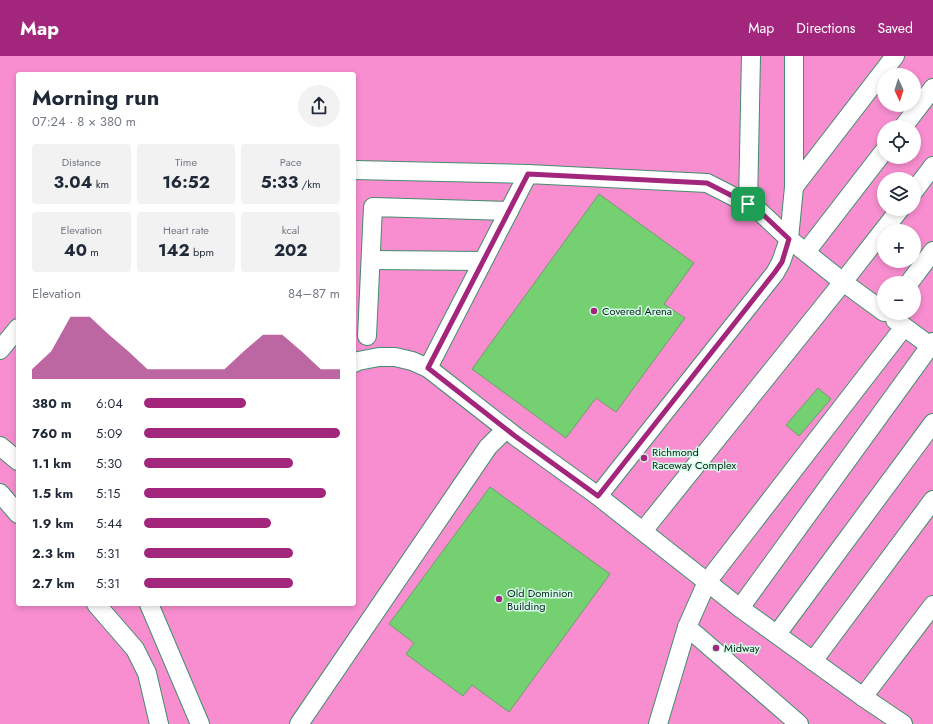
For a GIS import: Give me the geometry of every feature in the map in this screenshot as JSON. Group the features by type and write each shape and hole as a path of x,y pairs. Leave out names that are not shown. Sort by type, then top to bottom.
{"street":[{"path":"748,204 751,56"},
{"path":"598,496 782,262 789,239 794,187 794,56"},
{"path":"794,187 894,56"},
{"path":"908,120 933,88"},
{"path":"806,252 877,160"},
{"path":"921,182 933,166"},
{"path":"356,170 528,174 707,183 756,208 789,239 843,282 877,307"},
{"path":"428,368 528,174"},
{"path":"395,357 361,331 370,260 373,207 509,211"},
{"path":"643,531 895,216"},
{"path":"914,276 933,251"},
{"path":"370,260 483,261"},
{"path":"740,608 932,345 895,320"},
{"path":"658,724 687,628 706,582 904,327"},
{"path":"0,350 16,330"},
{"path":"356,362 378,357 395,357 412,361 428,368 506,429 598,496 740,608 863,698 903,724"},
{"path":"777,634 933,423"},
{"path":"299,724 488,447 506,429"},
{"path":"0,446 16,460"},
{"path":"0,493 16,512"},
{"path":"814,661 933,500"},
{"path":"863,698 933,605"},
{"path":"98,606 135,649 147,673 159,724"},
{"path":"150,606 200,724"},
{"path":"687,628 799,724"}],"shaded area":[{"name":"Richmond Raceway Complex","path":"0,56 933,56 933,724 0,724"}],"building":[{"name":"Covered Arena","path":"599,194 694,263 664,304 685,318 616,412 596,398 566,438 472,369"},
{"path":"818,388 831,399 799,436 786,425"},
{"name":"Old Dominion Building","path":"490,487 610,574 509,712 472,685 463,696 406,654 414,643 389,624"}],"place":[{"name":"Covered Arena","path":"594,311"},
{"name":"Richmond Raceway Complex","path":"644,458"},
{"name":"Old Dominion Building","path":"499,599"},
{"name":"Midway","path":"716,648"}],"route":[{"path":"528,174 707,183 748,204 756,208 789,239 782,262 598,496 515,436 428,368 528,174"}]}
